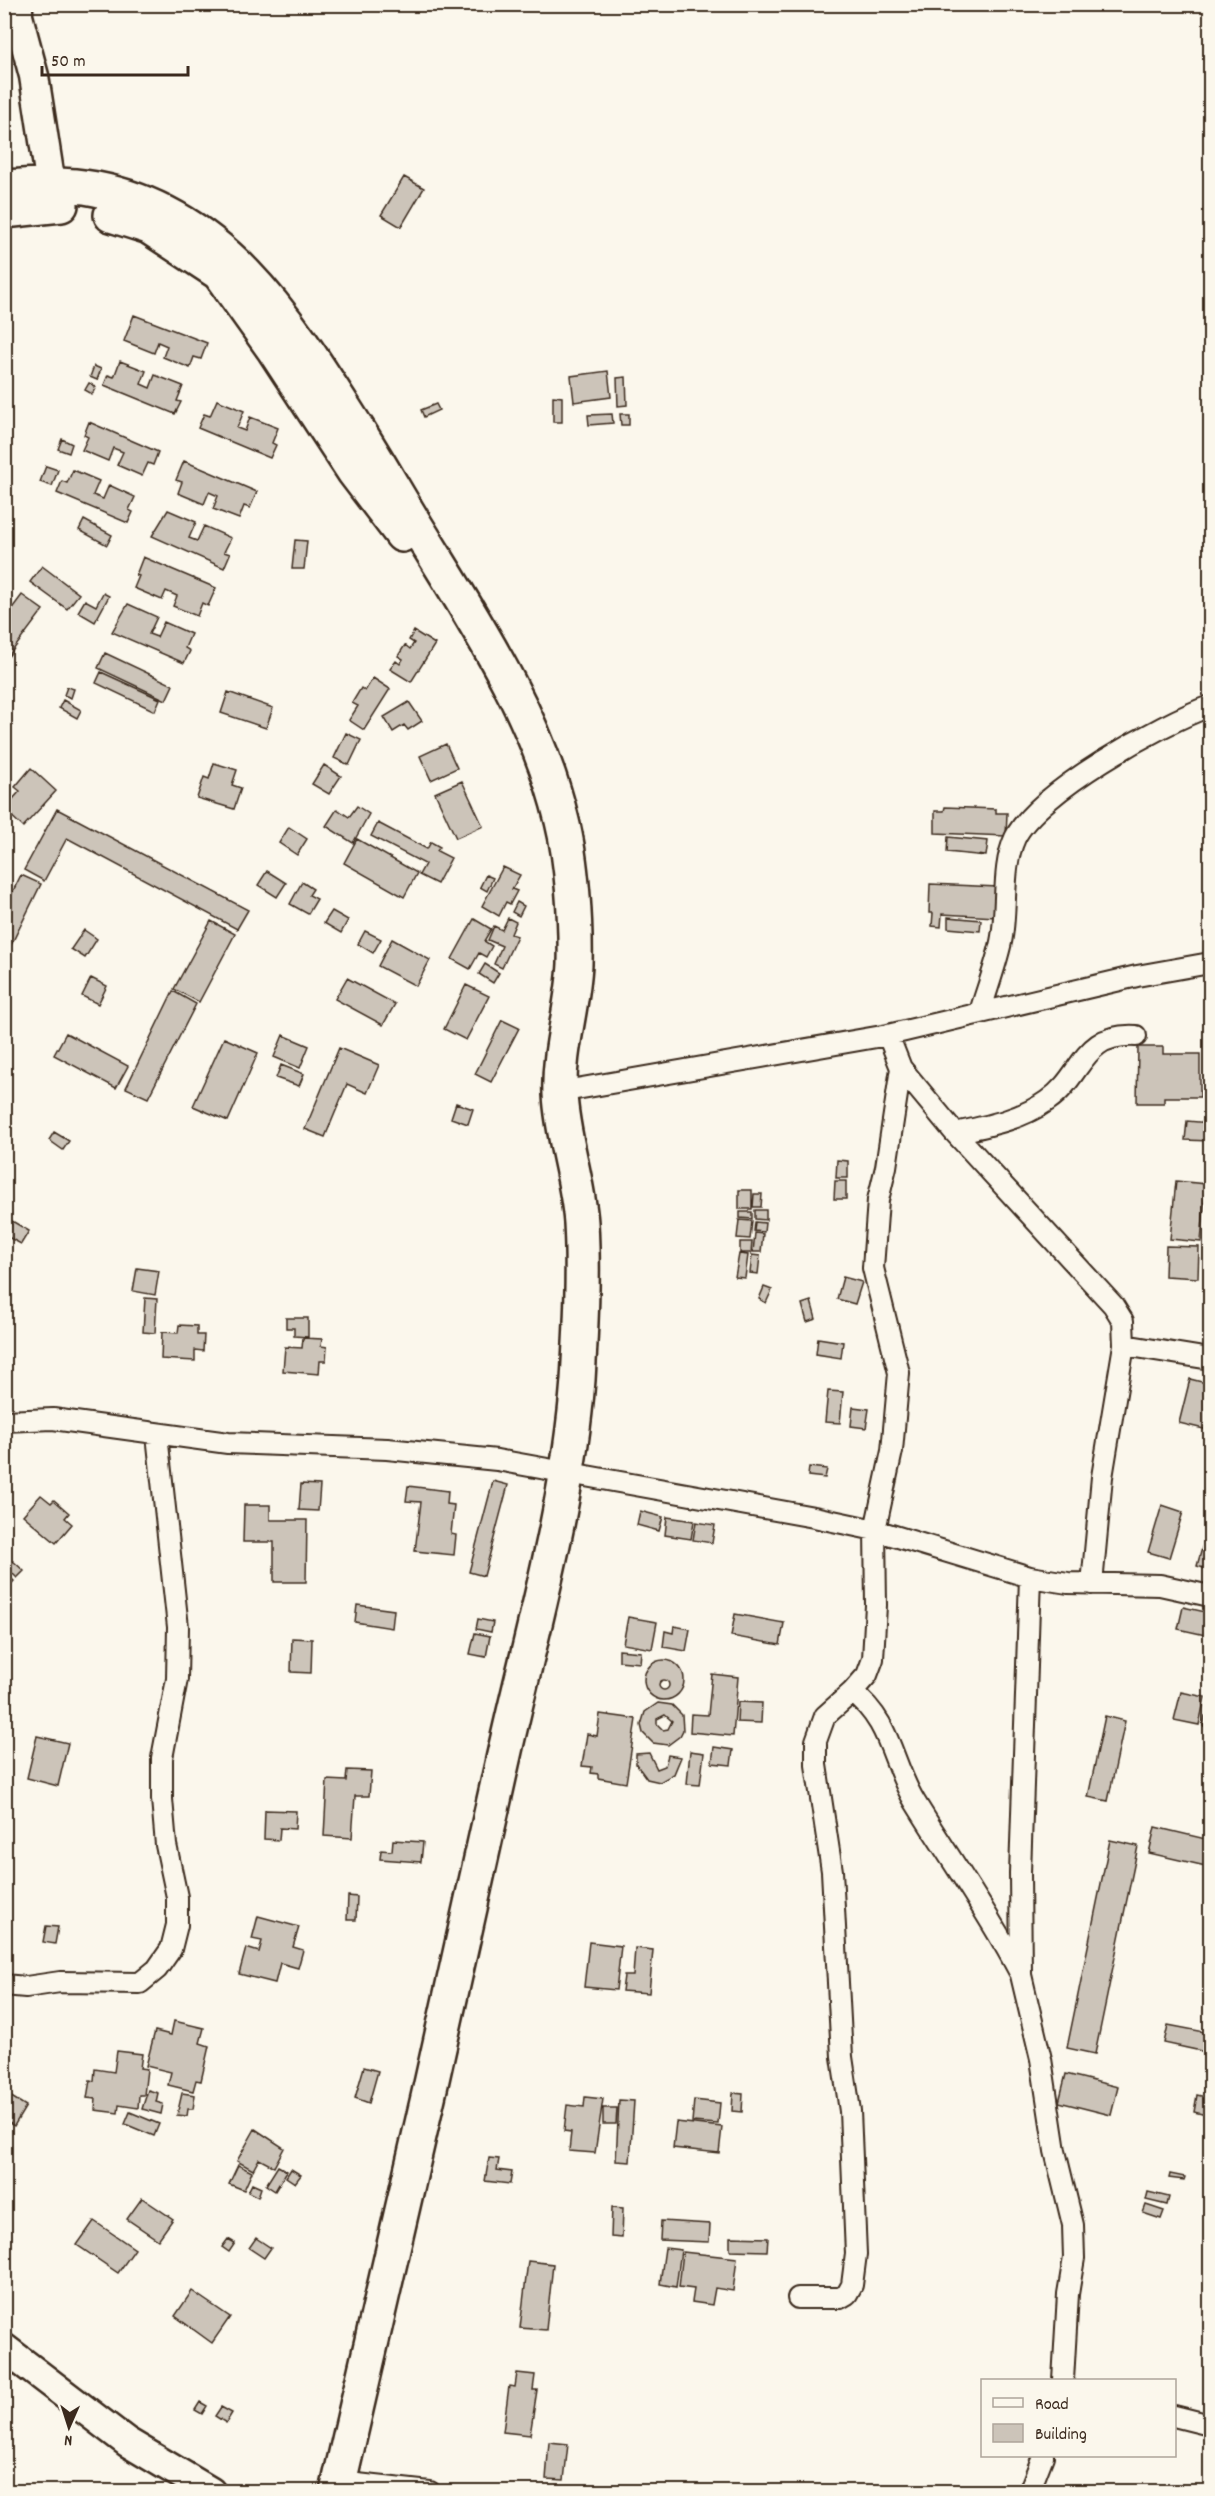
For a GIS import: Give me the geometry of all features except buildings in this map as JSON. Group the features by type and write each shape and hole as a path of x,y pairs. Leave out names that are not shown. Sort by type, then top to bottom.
{"highway":[{"path":"4,187 36,198 96,189 164,209 201,234 238,264 301,339 447,573 502,669 548,771 563,825 570,875 574,963 559,1092 581,1219 578,1378 567,1472 560,1517 527,1648 435,2069 338,2487"}],"street":[{"path":"16,8 34,76 44,149 36,198"},
{"path":"980,1012 1001,942 1008,866 1014,839 1028,817 1043,802 1079,777 1186,715 1210,706"},
{"path":"559,1092 888,1035 1137,976 1210,963"},
{"path":"888,1035 901,1068 955,1133 1113,1305 1123,1321 1124,1345 1104,1466 1092,1584"},
{"path":"955,1133 1014,1118 1040,1105 1059,1091 1092,1048 1101,1040 1120,1035 1136,1036"},
{"path":"798,2298 840,2298 847,2294 852,2285 856,2254 850,2110 842,2057 832,1871 816,1765 816,1741 825,1716 867,1675 873,1659 876,1605 874,1530 892,1451 899,1373 873,1268 873,1239 901,1068"},
{"path":"1124,1345 1210,1359"},
{"path":"4,1421 53,1419 228,1443 387,1449 497,1460 814,1516 874,1530 1030,1577 1092,1584 1160,1585 1210,1596"},
{"path":"4,1985 26,1987 60,1982 140,1983 157,1969 171,1949 177,1925 177,1898 166,1845 162,1799 162,1758 177,1679 178,1627 157,1435"},
{"path":"1030,1577 1020,1873 1021,1975 1041,2059 1055,2151 1073,2225 1074,2258 1068,2294 1063,2379"},
{"path":"852,1692 878,1717 914,1800 994,1925 1021,1975"},
{"path":"4,2348 127,2442 211,2492"},
{"path":"1176,2416 1210,2425"},
{"path":"1029,2492 1043,2457"},
{"path":"338,2487 430,2492"}]}
